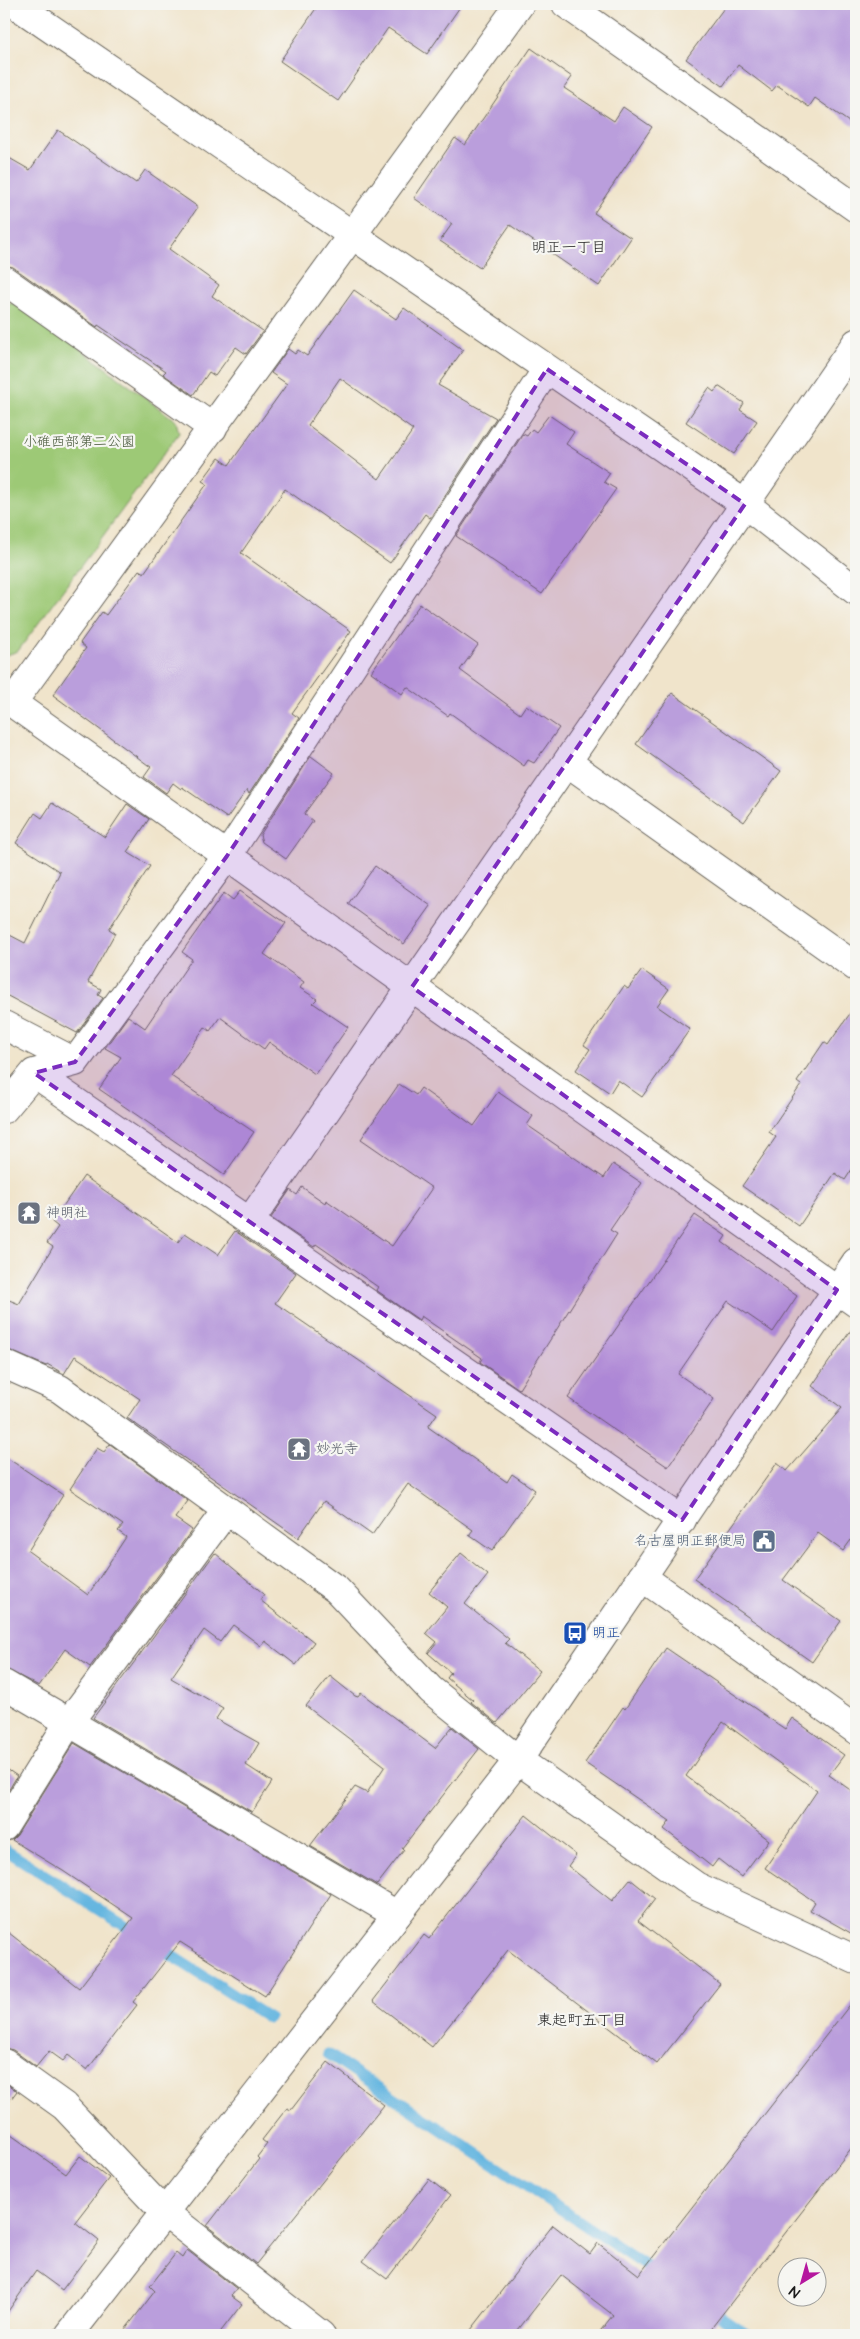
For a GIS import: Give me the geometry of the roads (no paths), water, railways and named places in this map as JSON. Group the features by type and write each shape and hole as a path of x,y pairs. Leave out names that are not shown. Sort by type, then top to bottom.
{"street":[{"path":"15,4 745,504 856,591"},
{"path":"520,4 213,428 8,700 847,1296"},
{"path":"566,4 856,208"},
{"path":"5,283 213,428"},
{"path":"250,1221 856,343"},
{"path":"4,1109 34,1073 75,1062 227,856 548,369"},
{"path":"567,762 856,967"},
{"path":"4,1025 75,1062"},
{"path":"34,1073 682,1520"},
{"path":"70,2335 518,1760 682,1520 847,1296 856,1262"},
{"path":"4,1364 60,1389 337,1590 431,1690 518,1760 696,1886 856,1960"},
{"path":"4,1827 69,1722 226,1511"},
{"path":"642,1577 856,1730"},
{"path":"4,1684 397,1915"},
{"path":"4,2063 64,2106 165,2213 321,2335"}],"waterway":[{"path":"4,1849 139,1935"},
{"path":"158,1947 269,2018"},
{"path":"328,2054 658,2274"},
{"path":"708,2308 748,2335"}],"place":[{"name":"神明社","path":"29,1213"},
{"name":"妙光寺","path":"299,1449"},
{"name":"名古屋明正郵便局","path":"764,1541"},
{"name":"明正","path":"575,1633"}],"district":[{"name":"明正一丁目","path":"569,247"},
{"name":"東起町五丁目","path":"582,2020"}],"park label":[{"name":"小碓西部第二公園","path":"79,442"}]}
